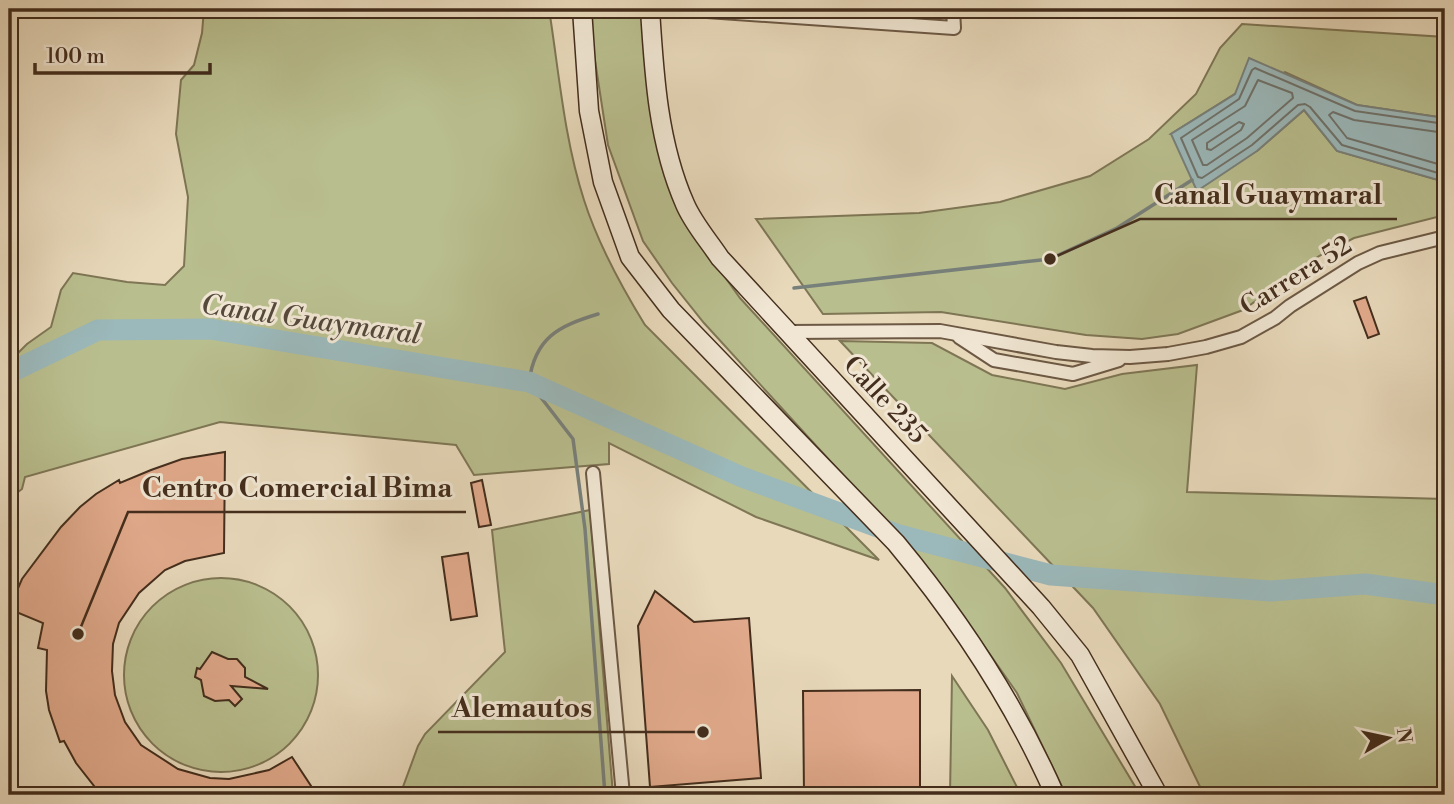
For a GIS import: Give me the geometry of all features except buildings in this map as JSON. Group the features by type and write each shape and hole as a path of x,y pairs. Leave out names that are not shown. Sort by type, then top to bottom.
{"main road":[{"path":"582,9 589,111 603,182 630,257 671,310 896,543 947,608 972,647 1032,744 1055,795"},
{"name":"Calle 235","path":"650,9 658,106 669,156 685,205 720,258 1041,607 1080,655 1158,795"},
{"path":"1147,774 1153,795"}],"street":[{"path":"678,9 954,28 953,9"},
{"name":"Carrera 52","path":"787,332 940,331 1056,352 1130,357 1168,354 1241,337 1275,318 1358,263 1380,253 1445,237"},
{"path":"811,359 816,341 822,335 833,332"},
{"name":"Carrera 52","path":"955,334 994,360 1073,374 1130,357"},
{"path":"994,360 1002,358 1006,352 996,341"},
{"path":"593,473 623,795"}],"green space":[{"path":"204,9 549,9 577,177 596,233 636,310 645,325 879,560 756,517 609,443 609,464 474,475 456,445 220,422 25,477 22,489 9,499 9,362 27,344 51,327 61,290 73,273 165,285 184,266 188,197 176,134 181,80 194,65 202,33"},
{"path":"590,9 642,9 655,127 680,214 740,298 1005,588 1061,663 1138,795 1066,795 1017,693 956,606 907,545 704,323 672,283 643,241 608,145 592,41"},
{"path":"1242,24 1445,37 1445,118 1357,105 1285,72 1235,94 1171,134 1257,151 1304,110 1337,151 1445,182 1445,215 1354,238 1319,256 1243,310 1178,334 1142,339 1086,335 941,312 823,314 756,219 919,213 1000,202 1090,176 1149,139 1196,94 1220,48"},
{"path":"840,341 932,343 992,375 1065,389 1122,374 1197,365 1187,492 1445,499 1445,795 1204,795 1160,704 1093,608"},
{"path":"590,510 613,795 400,795 425,734 505,652 492,530"},
{"path":"221,578 258,585 290,606 311,638 318,675 311,712 290,744 258,765 221,772 184,765 152,744 131,712 124,675 131,638 152,606 184,585"},
{"path":"952,676 988,730 1021,795 950,795"}],"water":[{"path":"1249,58 1357,105 1445,118 1445,182 1337,151 1304,110 1257,151 1197,191 1171,134 1235,94"}],"waterway":[{"name":"Canal Guaymaral","path":"794,288 1050,259 1117,228 1192,180"},
{"path":"598,314 572,323 551,336 537,354 529,382 573,439 585,529 605,795"},
{"name":"Canal Guaymaral","path":"9,373 98,330 210,329 529,382 742,477 899,535 1051,575 1271,591 1365,584 1445,595"}],"place":[{"name":"Canal Guaymaral","path":"1050,259"},
{"name":"Centro Comercial Bima","path":"78,634"},
{"name":"Alemautos","path":"703,732"}]}
